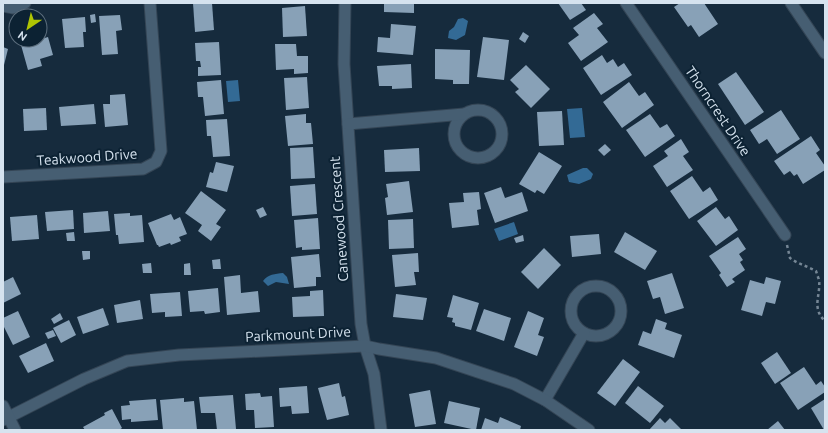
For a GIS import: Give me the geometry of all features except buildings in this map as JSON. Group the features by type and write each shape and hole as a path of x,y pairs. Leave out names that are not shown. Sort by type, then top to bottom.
{"street":[{"path":"3,6 13,8 25,3"},
{"name":"Teakwood Drive","path":"3,177 143,169 156,162 162,151 150,3"},
{"name":"Canewood Crescent","path":"345,3 344,64 361,324 365,346 374,374 381,430"},
{"name":"Thorncrest Drive","path":"626,3 785,235"},
{"path":"791,3 825,53"},
{"path":"348,124 464,114 478,110 491,114 500,123 502,132 501,141 498,147 489,156 475,158 463,153 457,146 454,139 454,130 457,122 464,114"},
{"path":"594,285 606,287 613,291 618,298 622,306 622,318 616,328 606,335 598,337 584,334 574,324 571,315 571,306 574,298 585,288 594,285"},
{"path":"546,400 584,334"},
{"name":"Parkmount Drive","path":"6,419 84,379 127,361 179,355 365,346 436,358 514,384 546,400 589,430"},
{"path":"3,406 6,419 15,430"}],"path":[{"path":"785,235 790,258 797,264 806,266 816,271 819,281 817,305 820,317 825,321"}],"water":[{"path":"463,18 468,21 465,35 456,40 448,38 449,31 454,27 458,19"},
{"path":"238,80 240,101 228,102 226,81"},
{"path":"582,108 585,137 570,138 567,109"},
{"path":"583,168 587,168 593,174 591,179 579,184 569,182 567,175"},
{"path":"514,222 518,234 499,241 494,229"},
{"path":"283,273 287,277 289,284 276,282 268,286 263,281 274,274"}]}
